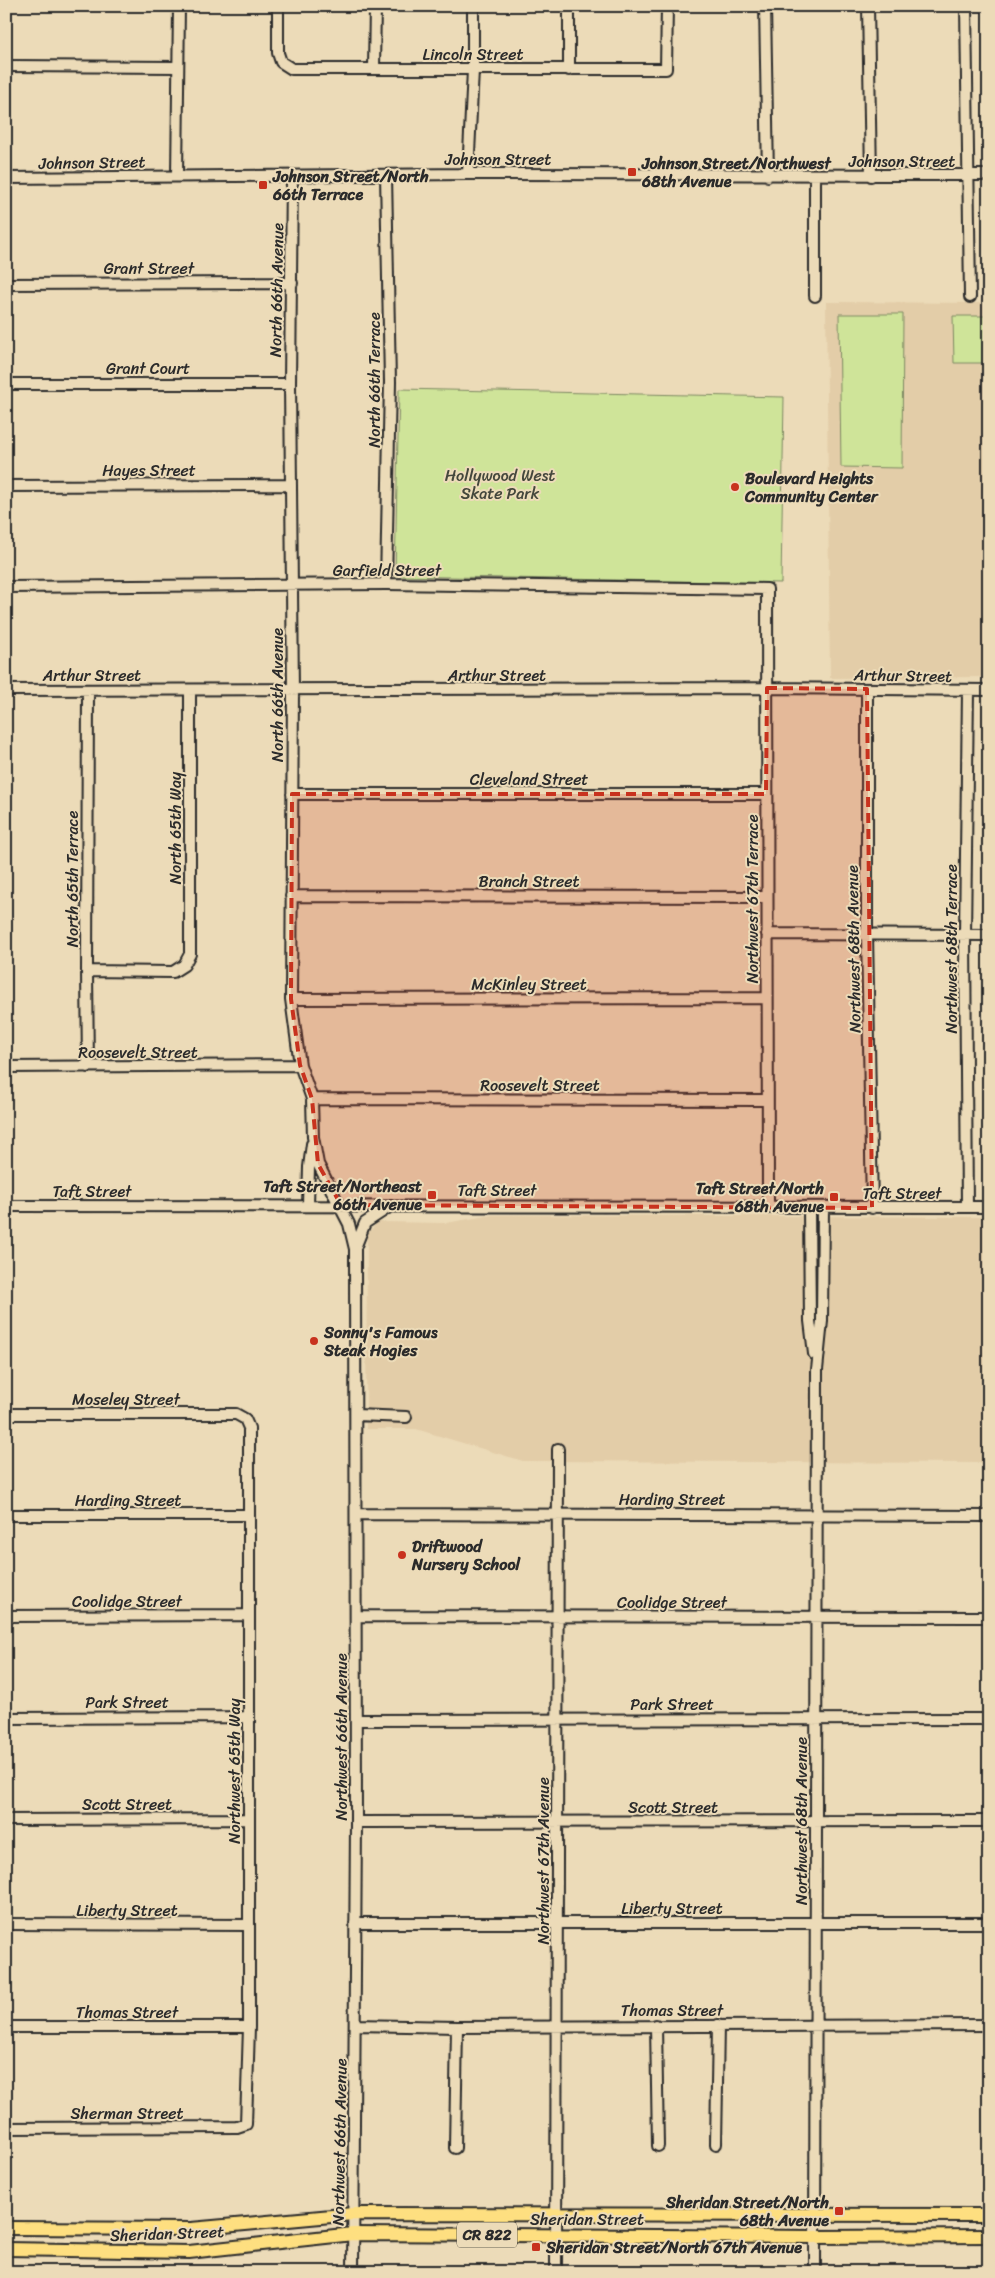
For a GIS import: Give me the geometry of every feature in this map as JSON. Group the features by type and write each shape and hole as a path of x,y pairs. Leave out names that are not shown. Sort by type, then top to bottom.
{"main road":[{"name":"Sheridan Street","path":"6,2228 191,2229 353,2214 989,2215"},
{"name":"Sheridan Street","path":"6,2250 189,2252 353,2234 816,2237 989,2236"}],"street":[{"path":"177,176 179,6"},
{"name":"Lincoln Street","path":"278,6 278,53 281,62 292,69 473,70 666,70 667,6"},
{"path":"374,69 375,6"},
{"path":"468,174 473,70 473,6"},
{"path":"569,6 569,70"},
{"path":"765,6 768,176"},
{"path":"868,6 871,176"},
{"path":"966,6 970,297"},
{"path":"6,66 178,67"},
{"name":"Johnson Street","path":"6,178 468,174 989,176"},
{"name":"North 66th Terrace","path":"386,175 390,382 386,584"},
{"name":"North 66th Avenue","path":"292,176 290,384 293,690 291,999 300,1066 312,1099 313,1137 318,1164 340,1206"},
{"path":"815,176 815,296"},
{"name":"Grant Street","path":"6,284 292,283"},
{"name":"Grant Court","path":"6,384 290,384"},
{"name":"Hayes Street","path":"6,486 291,485"},
{"name":"Garfield Street","path":"6,587 386,584 767,589"},
{"name":"Northwest 67th Terrace","path":"767,589 768,1208"},
{"name":"Arthur Street","path":"6,690 767,688 989,690"},
{"name":"Northwest 68th Avenue","path":"867,689 867,934 872,1208"},
{"name":"North 65th Way","path":"87,970 172,972 184,965 190,954 190,690"},
{"name":"North 65th Terrace","path":"88,691 88,1067"},
{"name":"Northwest 68th Terrace","path":"967,1207 965,935 968,691"},
{"name":"Cleveland Street","path":"292,794 766,794"},
{"name":"Branch Street","path":"291,896 767,897"},
{"path":"767,934 989,935"},
{"name":"McKinley Street","path":"291,999 767,998"},
{"name":"Roosevelt Street","path":"6,1067 300,1066"},
{"name":"Roosevelt Street","path":"312,1099 768,1100"},
{"path":"308,1206 309,1167 313,1137"},
{"path":"355,1249 365,1223 392,1205"},
{"name":"Taft Street","path":"6,1206 989,1207"},
{"name":"Northwest 66th Avenue","path":"340,1206 349,1224 355,1249 356,1924 353,2272"},
{"name":"Northwest 68th Avenue","path":"810,1208 810,1321 817,1370"},
{"name":"Northwest 68th Avenue","path":"815,2272 817,1370 822,1321 823,1208"},
{"name":"Moseley Street","path":"6,1414 236,1414 245,1418"},
{"path":"356,1416 406,1417"},
{"name":"Northwest 65th Way","path":"245,1418 249,1428 249,2027 246,2124"},
{"name":"Northwest 67th Avenue","path":"556,2272 559,1923 558,1449"},
{"name":"Harding Street","path":"356,1514 989,1516"},
{"name":"Harding Street","path":"6,1515 249,1515"},
{"name":"Coolidge Street","path":"6,1616 249,1615"},
{"name":"Coolidge Street","path":"356,1616 989,1617"},
{"name":"Park Street","path":"6,1718 249,1717"},
{"name":"Park Street","path":"356,1720 558,1718 989,1719"},
{"name":"Scott Street","path":"6,1820 249,1819"},
{"name":"Scott Street","path":"356,1822 989,1821"},
{"name":"Liberty Street","path":"356,1924 989,1923"},
{"name":"Liberty Street","path":"6,1924 249,1925"},
{"name":"Thomas Street","path":"355,2025 457,2027 989,2024"},
{"path":"656,2025 658,2146"},
{"path":"716,2144 718,2025"},
{"name":"Thomas Street","path":"6,2027 249,2027"},
{"path":"455,2148 457,2027"},
{"name":"Sherman Street","path":"6,2128 237,2127 246,2124"}],"highlighted area":[{"path":"767,688 867,689 872,1208 341,1205 318,1164 312,1099 300,1065 291,999 292,794 766,794"}],"shaded area":[{"path":"826,302 989,303 989,677 830,678"},
{"path":"492,1215 989,1217 989,1463 523,1461 416,1429 366,1429 367,1234 378,1222 446,1223"}],"green space":[{"path":"839,314 903,314 902,468 841,467"},
{"path":"953,316 989,316 989,363 954,363"},
{"name":"Hollywood West Skate Park","path":"399,389 784,397 781,583 395,576"}],"place":[{"name":"Johnson Street/Northwest 68th Avenue","path":"632,172"},
{"name":"Johnson Street/North 66th Terrace","path":"263,185"},
{"name":"Boulevard Heights Community Center","path":"735,487"},
{"name":"Taft Street/Northeast 66th Avenue","path":"432,1195"},
{"name":"Taft Street/North 68th Avenue","path":"834,1197"},
{"name":"Sonny's Famous Steak Hogies","path":"314,1341"},
{"name":"Driftwood Nursery School","path":"402,1555"},
{"name":"Sheridan Street/North 68th Avenue","path":"839,2211"},
{"name":"Sheridan Street/North 67th Avenue","path":"536,2247"}]}
